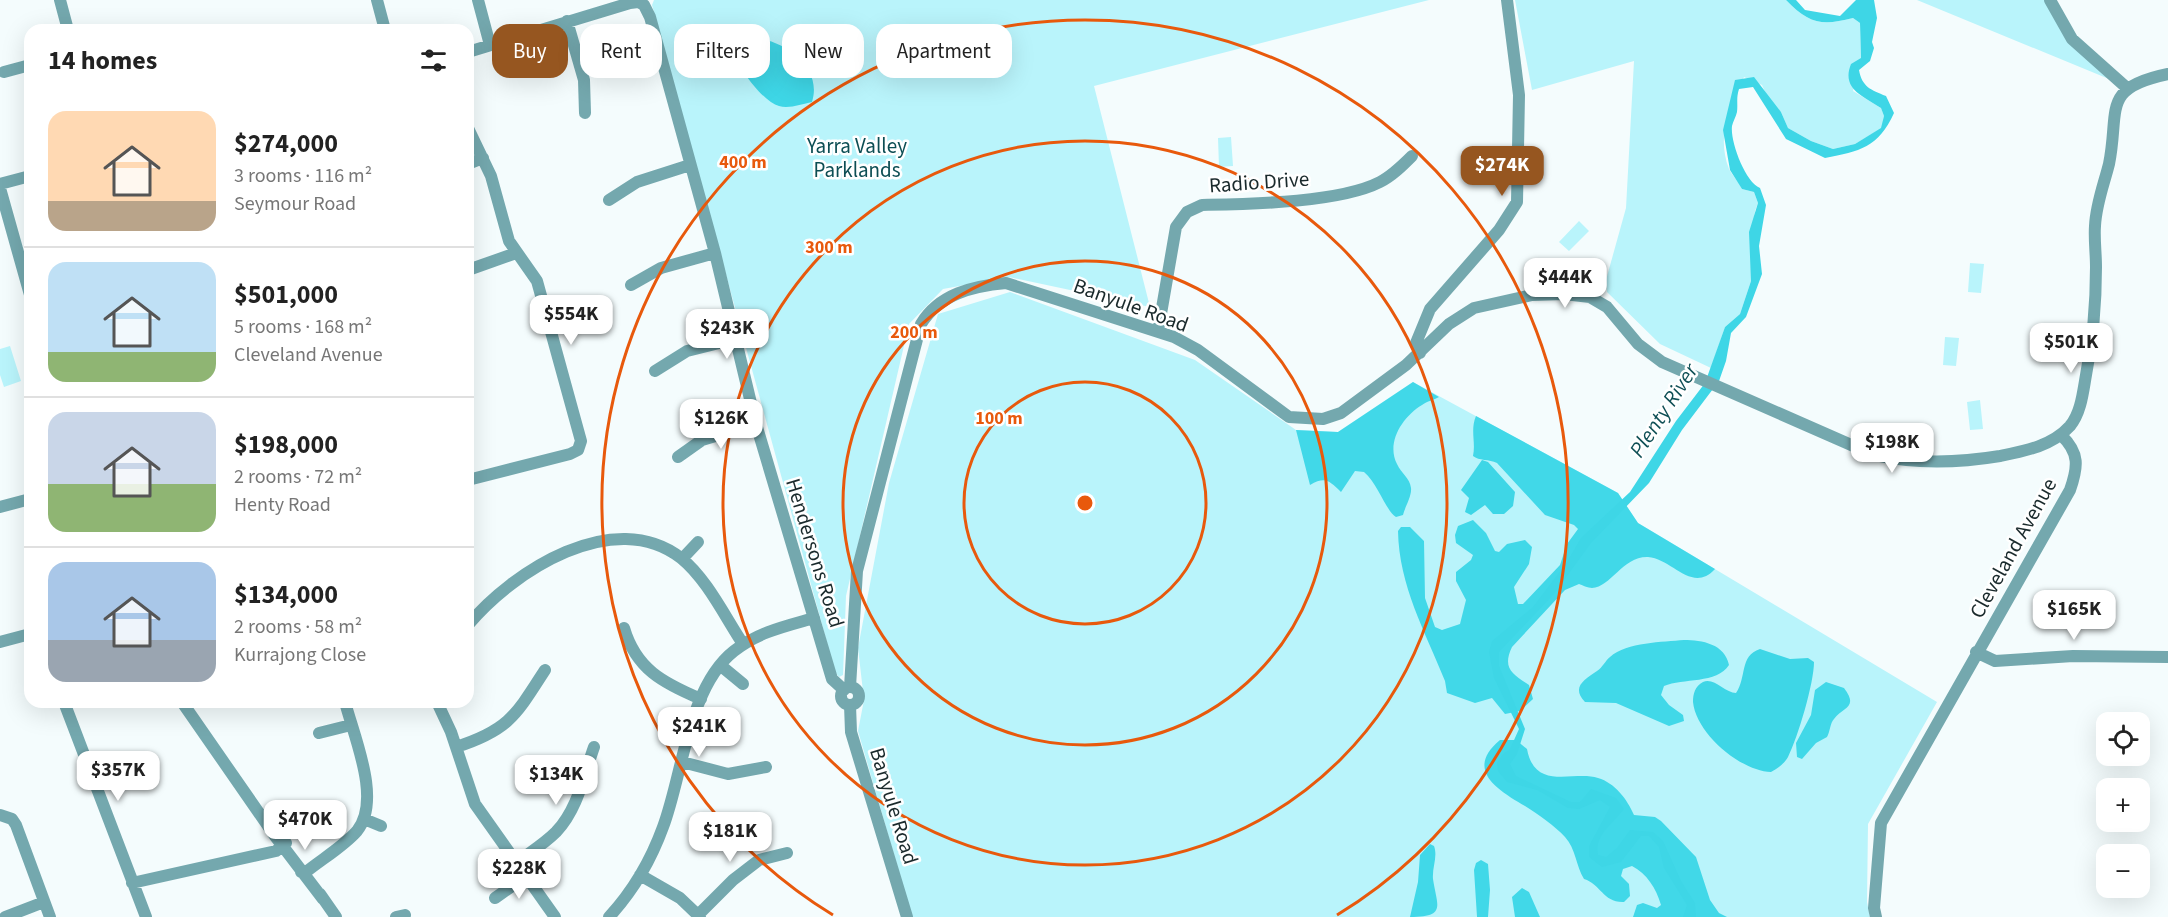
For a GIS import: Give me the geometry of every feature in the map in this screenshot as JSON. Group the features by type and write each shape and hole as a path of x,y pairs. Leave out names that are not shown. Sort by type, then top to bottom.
{"street":[{"path":"60,0 66,24"},
{"path":"377,0 383,24"},
{"path":"478,0 490,45"},
{"path":"1420,353 1416,343 1430,309 1499,230 1517,202 1519,95 1506,0"},
{"path":"2050,0 2072,39 2127,88"},
{"path":"474,50 634,2 647,3"},
{"name":"Hendersons Road","path":"647,3 715,253 756,424 832,679 847,689"},
{"path":"567,21 584,80 585,113"},
{"path":"4,72 24,67"},
{"path":"2061,435 2072,424 2082,401 2095,319 2095,225 2109,163 2115,109 2127,88 2137,82 2168,74"},
{"path":"474,141 491,176 507,235 516,253 531,270 539,287 580,445 578,450 566,456 474,479"},
{"path":"474,159 481,156"},
{"name":"Radio Drive","path":"1158,331 1176,227 1186,212 1202,205 1303,199 1360,189 1378,183 1395,172 1412,156"},
{"path":"609,200 637,182 690,165"},
{"path":"24,178 0,186 24,273"},
{"path":"474,268 516,253"},
{"path":"631,285 661,268 715,253"},
{"name":"Banyule Road","path":"907,917 851,732 850,705 843,701 847,689 857,571 921,324 930,309 945,299 982,285 1006,283 1158,331 1198,350 1289,417 1323,419 1341,412 1420,353 1449,324 1474,308 1532,295 1564,294 1590,297 1607,307 1638,344 1662,362 1731,390 1874,455 1905,462 1981,459 2040,446 2061,435"},
{"path":"655,371 687,351 735,339"},
{"path":"678,457 702,440 756,424"},
{"name":"Cleveland Avenue","path":"1876,917 1875,896 1881,823 2070,490 2077,470 2077,457 2061,435"},
{"path":"0,507 24,501"},
{"path":"474,618 488,603 522,576 581,547 604,541 635,539 662,547 682,559 706,588 743,644"},
{"path":"682,559 698,542"},
{"path":"609,917 640,875 663,827 701,699 720,664 743,644 762,634 814,618"},
{"path":"624,628 631,648 651,674 670,686 701,699"},
{"path":"0,642 24,636"},
{"path":"1976,652 1995,661 2073,656 2168,657"},
{"path":"720,664 742,684"},
{"path":"456,747 484,738 508,723 545,670"},
{"path":"66,708 146,917"},
{"path":"186,708 336,917"},
{"path":"304,871 351,837 364,819 368,795 349,708"},
{"path":"440,708 456,747 475,804 515,864 555,917"},
{"path":"319,733 351,725"},
{"path":"515,864 549,838 563,823 576,801 594,747"},
{"path":"682,762 728,774 766,767"},
{"path":"0,815 15,822 50,917"},
{"path":"364,819 381,826"},
{"path":"132,883 261,853 283,844"},
{"path":"640,875 680,898 699,916 733,880 759,860 787,853"},
{"path":"495,898 525,877"},
{"path":"4,917 44,902"}],"green space":[{"name":"Yarra Valley Parklands","path":"654,0 1429,0 1094,86 1150,307 1009,277 943,289 909,324 846,596 843,675 839,677 835,672 662,41 662,24 657,24 652,5"},
{"path":"1515,0 1786,0 1802,14 1817,21 1833,22 1853,18 1860,23 1861,59 1853,91 1881,108 1884,116 1882,128 1855,144 1833,149 1811,141 1788,128 1781,112 1769,101 1762,85 1744,77 1734,99 1724,133 1725,157 1729,169 1742,189 1754,192 1758,203 1751,247 1751,281 1740,314 1725,327 1711,368 1660,344 1607,292 1606,280 1626,208 1634,61 1532,90"},
{"path":"1917,0 2047,0 2109,79"},
{"path":"1231,137 1233,166 1219,167 1218,138"},
{"path":"1579,221 1589,231 1569,251 1559,242"},
{"path":"1970,263 1984,264 1981,293 1968,292"},
{"path":"1010,292 1195,360 1296,430 1338,432 1413,382 1618,493 1638,523 1937,702 1868,824 1867,902 1870,917 912,917 858,731 864,700 858,648 889,483 938,314"},
{"path":"1945,337 1959,338 1956,366 1943,365"},
{"path":"10,346 21,381 4,387 0,375 0,349"},
{"path":"1980,400 1983,429 1970,430 1967,402"}],"shaded area":[{"path":"1786,0 1796,0 1805,10 1840,16 1856,0 1874,0 1877,18 1872,42 1874,48 1870,61 1859,70 1862,80 1868,87 1886,96 1894,113 1881,134 1867,146 1825,158 1786,139 1753,87 1739,89 1737,112 1732,126 1733,141 1744,170 1754,184 1760,188 1766,205 1759,246 1762,274 1746,317 1731,333 1726,361 1719,381 1682,430 1649,483 1591,543 1554,594 1499,652 1499,666 1525,729 1517,754 1510,764 1516,776 1571,802 1580,802 1591,789 1616,798 1624,809 1605,830 1599,841 1598,855 1606,857 1617,848 1630,830 1653,832 1663,841 1681,881 1695,903 1696,917 1683,917 1687,905 1664,868 1659,847 1649,836 1641,836 1621,862 1602,867 1589,857 1589,846 1610,807 1600,800 1579,809 1568,808 1537,790 1507,782 1498,771 1497,763 1510,749 1519,729 1494,678 1489,652 1492,641 1533,607 1567,562 1581,538 1630,492 1676,421 1705,383 1725,327 1740,314 1751,281 1749,232 1758,203 1754,192 1742,189 1730,170 1723,130 1735,80 1754,77 1781,112 1788,128 1811,141 1833,149 1855,144 1881,128 1884,116 1881,108 1856,91 1849,80 1851,64 1861,58 1860,23 1853,18 1833,22 1816,21 1802,14"},
{"path":"770,41 782,46 782,78 811,78 814,90 812,102 791,107 779,106 758,91 749,78 770,78"},
{"path":"1413,382 1439,397 1424,404 1408,416 1395,439 1394,456 1411,488 1403,515 1396,517 1392,514 1374,483 1364,472 1355,471 1341,492 1324,480 1310,485 1296,430 1338,432"},
{"path":"1476,416 1618,493 1638,523 1715,569 1707,576 1690,577 1657,559 1639,558 1631,561 1599,586 1590,588 1579,584 1565,590 1512,647 1508,660 1510,670 1529,685 1533,699 1520,711 1505,714 1492,698 1475,703 1447,693 1445,681 1408,589 1399,551 1398,531 1401,527 1410,527 1424,541 1425,598 1435,627 1442,630 1460,624 1466,600 1456,581 1456,572 1471,560 1473,555 1456,543 1455,535 1458,526 1473,520 1486,533 1495,551 1499,552 1507,544 1525,540 1532,547 1529,564 1514,587 1518,604 1523,604 1560,565 1567,544 1578,529 1574,525 1545,515 1497,463 1473,456 1473,426"},
{"path":"1482,460 1488,462 1515,492 1513,506 1504,514 1493,514 1485,505 1471,515 1465,512 1469,498 1461,490"},
{"path":"1684,640 1705,642 1718,648 1727,658 1729,665 1724,671 1708,678 1664,686 1661,695 1669,705 1683,715 1684,721 1669,726 1616,703 1585,702 1581,697 1579,688 1581,684 1617,652 1646,644"},
{"path":"1760,649 1790,659 1808,658 1814,662 1801,724 1792,748 1785,762 1771,772 1759,770 1733,758 1711,738 1702,726 1693,702 1696,688 1707,681 1736,693 1746,662 1753,652"},
{"path":"1826,682 1844,688 1850,703 1833,721 1827,737 1816,743 1802,759 1797,757 1796,743 1811,715 1815,690"},
{"path":"1500,740 1516,740 1527,749 1531,762 1538,771 1547,775 1588,776 1604,780 1620,792 1634,815 1655,817 1661,821 1696,857 1710,900 1719,913 1727,917 1633,917 1637,905 1643,903 1657,908 1661,905 1650,882 1632,866 1623,869 1621,876 1629,884 1630,896 1624,902 1611,900 1590,881 1584,879 1565,837 1541,816 1505,793 1489,778 1485,770 1485,761"},
{"path":"1430,844 1435,850 1433,879 1437,908 1430,915 1410,917 1418,882 1420,855"},
{"path":"1481,860 1488,864 1490,890 1488,917 1477,917 1474,870 1476,863"},
{"path":"1522,888 1529,892 1540,917 1515,917 1512,897"}],"water label":[{"name":"Plenty River","path":"1663,410"}]}
